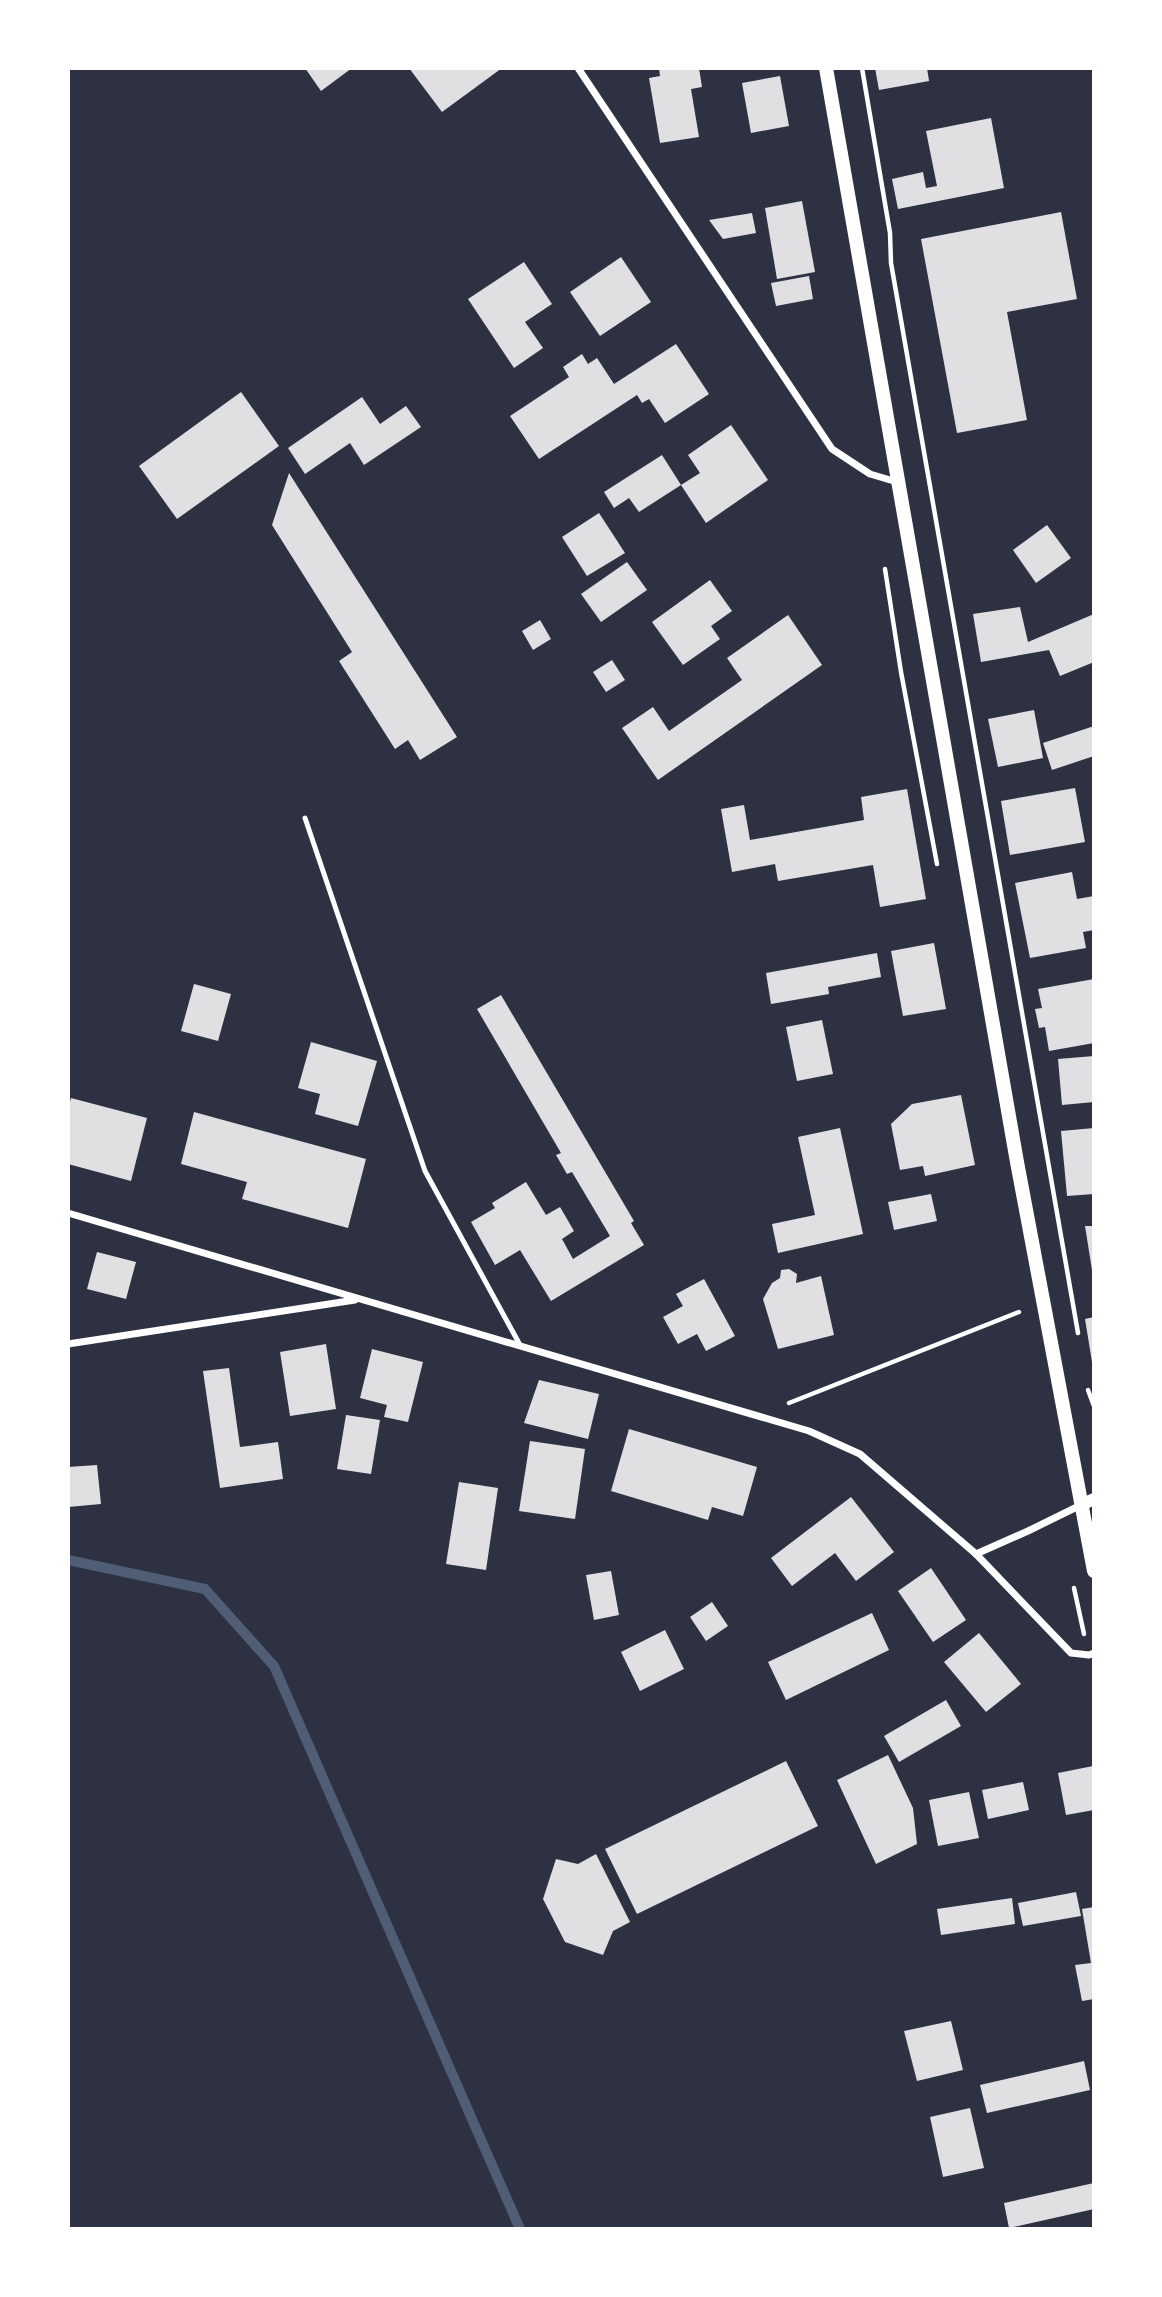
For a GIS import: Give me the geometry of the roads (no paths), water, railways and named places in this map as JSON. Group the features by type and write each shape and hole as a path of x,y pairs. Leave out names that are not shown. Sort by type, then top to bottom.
{"main road":[{"path":"826,68 1017,1162 1087,1502 1094,1571"}],"street":[{"path":"578,68 832,449 870,474 898,482"},
{"path":"68,1213 809,1431 860,1454 976,1553 1071,1653 1094,1653"},
{"path":"68,1344 359,1299"},
{"path":"976,1553 1087,1502"}],"lane":[{"path":"305,818 425,1171 521,1348"}],"waterway":[{"path":"68,1560 205,1589 274,1666 520,2229"}]}
